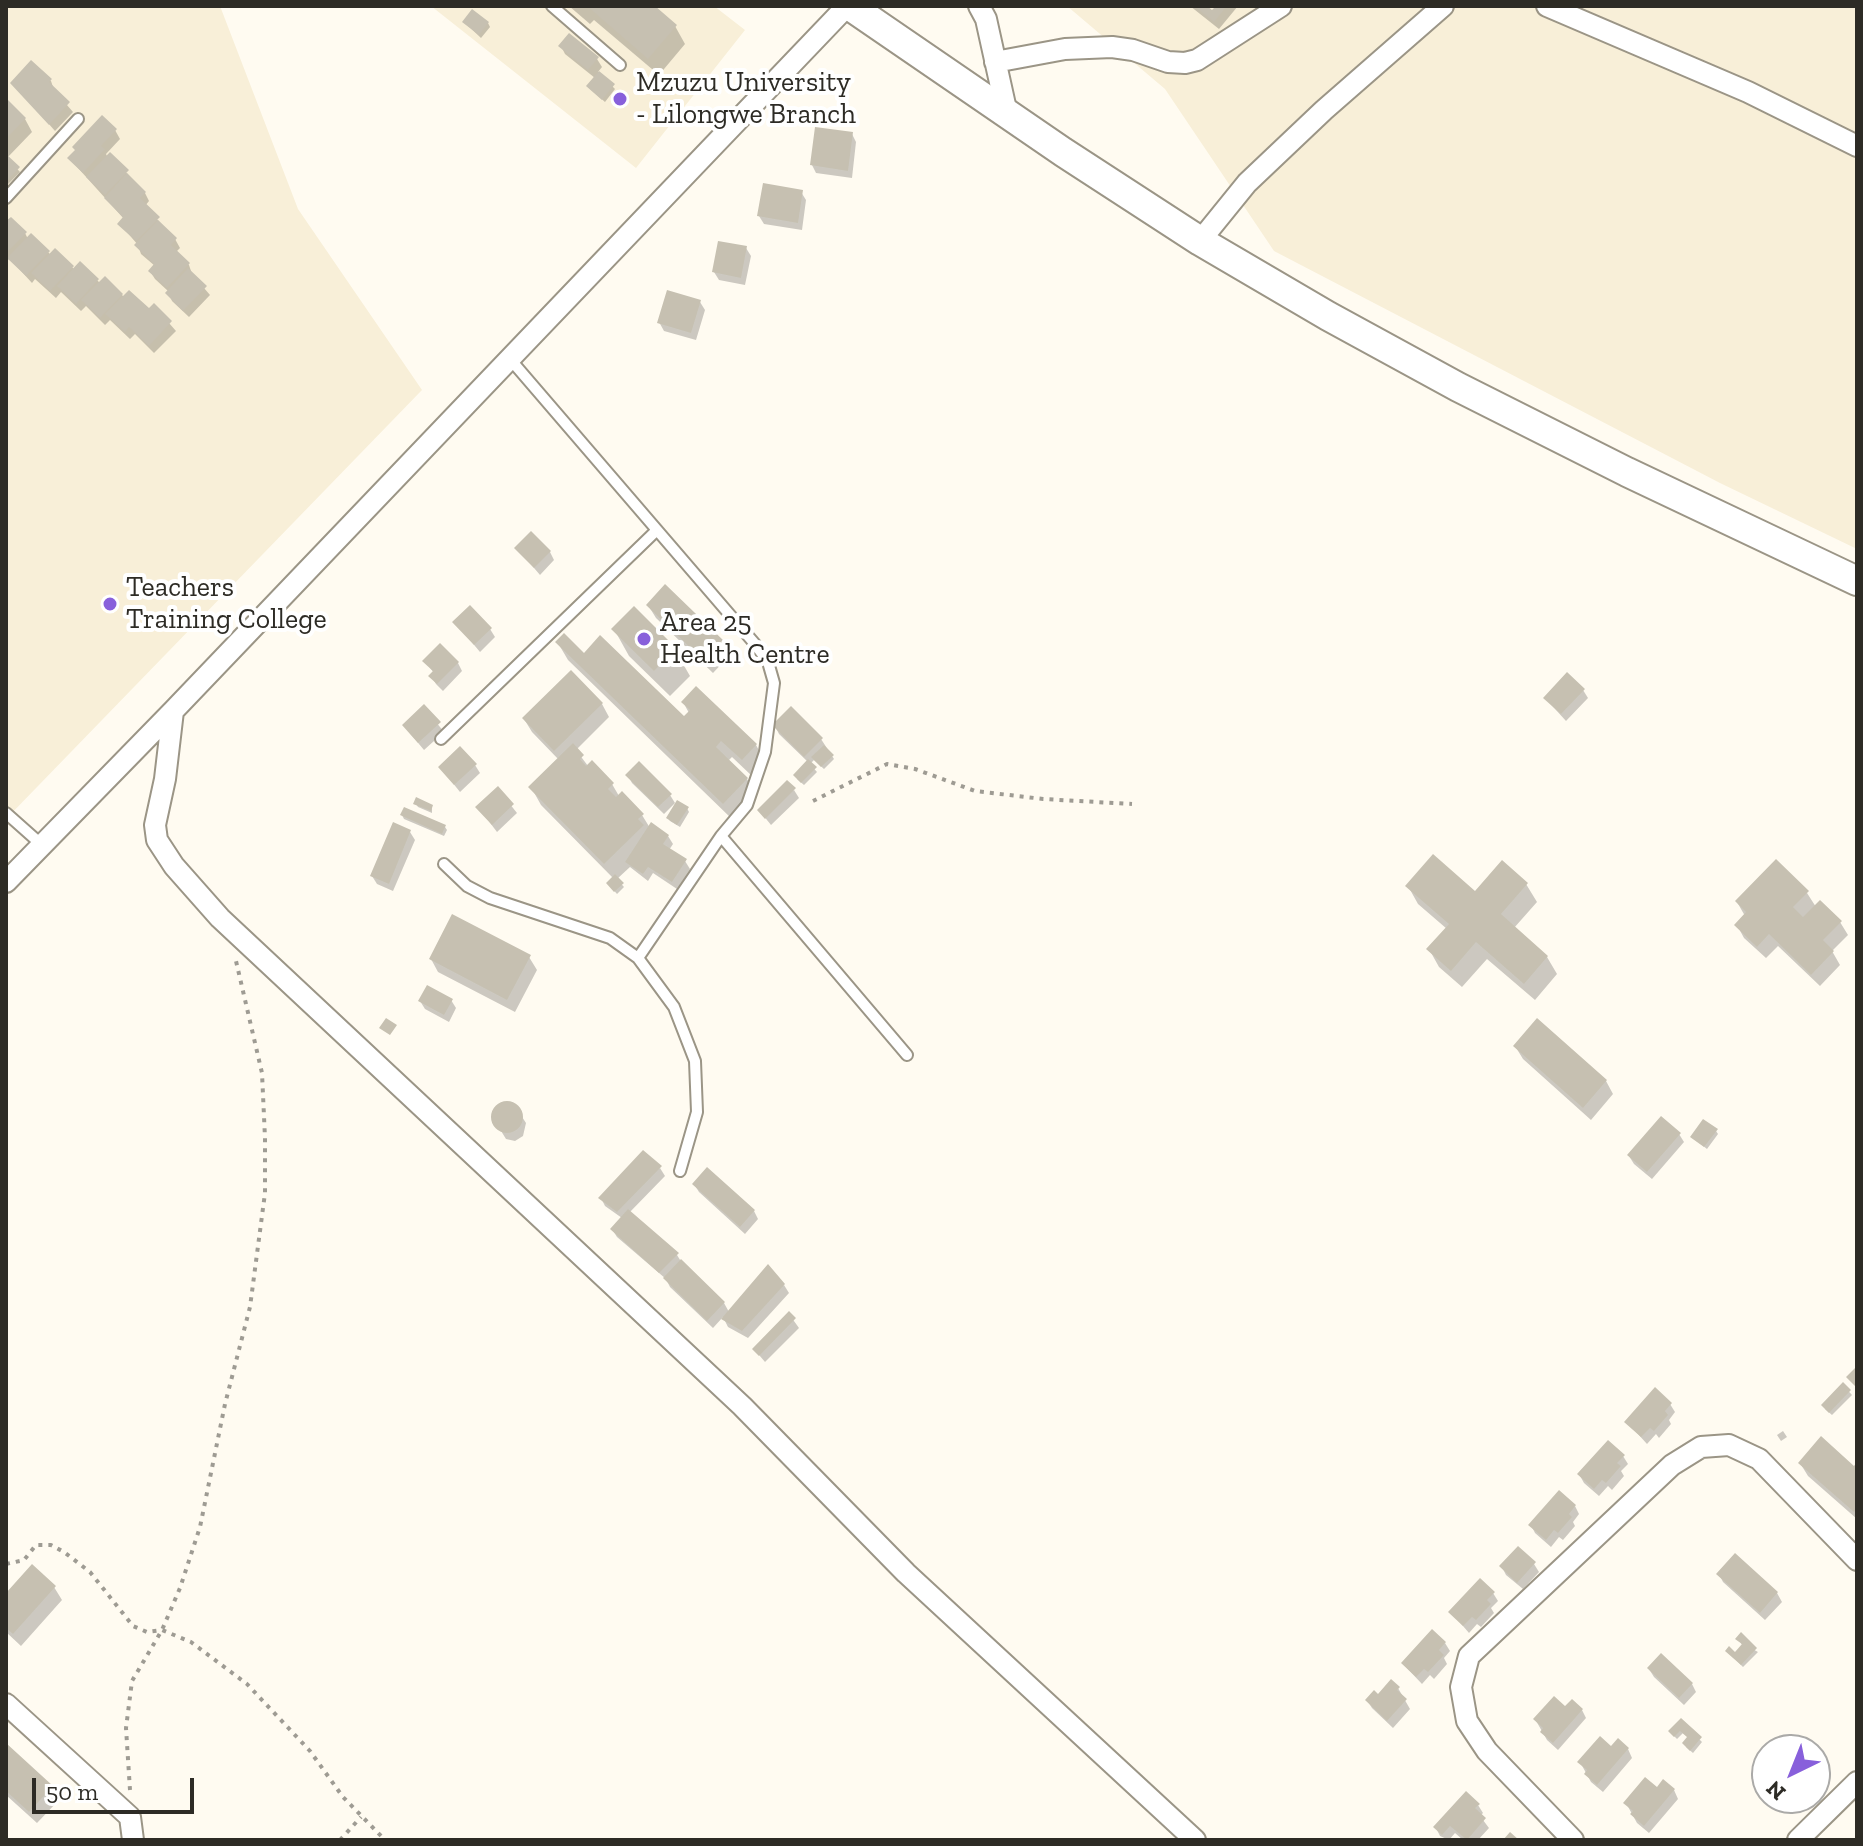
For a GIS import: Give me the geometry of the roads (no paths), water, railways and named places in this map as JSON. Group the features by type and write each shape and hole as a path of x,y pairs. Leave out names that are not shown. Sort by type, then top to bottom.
{"main road":[{"path":"849,6 1200,241 1328,316 1458,387 1857,581"}],"street":[{"path":"6,882 849,6"},
{"path":"979,6 986,19 1007,114"},
{"path":"995,62 1065,49 1112,47 1133,50 1168,62 1185,63 1197,60 1281,6"},
{"path":"1200,241 1247,183 1324,110 1443,6"},
{"path":"1547,6 1748,92 1857,146"},
{"path":"173,711 161,806 155,825 157,840 164,855 220,918 742,1406 906,1573 1195,1840"},
{"path":"1573,1840 1487,1751 1467,1721 1461,1687 1469,1656 1672,1465 1701,1447 1729,1445 1759,1459 1857,1560"},
{"path":"6,1704 130,1817 133,1840"},
{"path":"1798,1840 1857,1782"}],"lane":[{"path":"552,6 620,65"},
{"path":"6,198 78,119"},
{"path":"510,359 755,644 768,662 774,683 765,752 747,805 721,836 638,958"},
{"path":"441,739 657,530"},
{"path":"6,813 42,845"},
{"path":"721,836 907,1055"},
{"path":"444,864 467,886 490,898 610,938 638,958 674,1007 695,1061 697,1112 680,1171"}],"place":[{"name":"Mzuzu University - Lilongwe Branch","path":"620,99"},
{"name":"Teachers Training College","path":"110,604"},
{"name":"Area 25 Health Centre","path":"644,639"}]}
